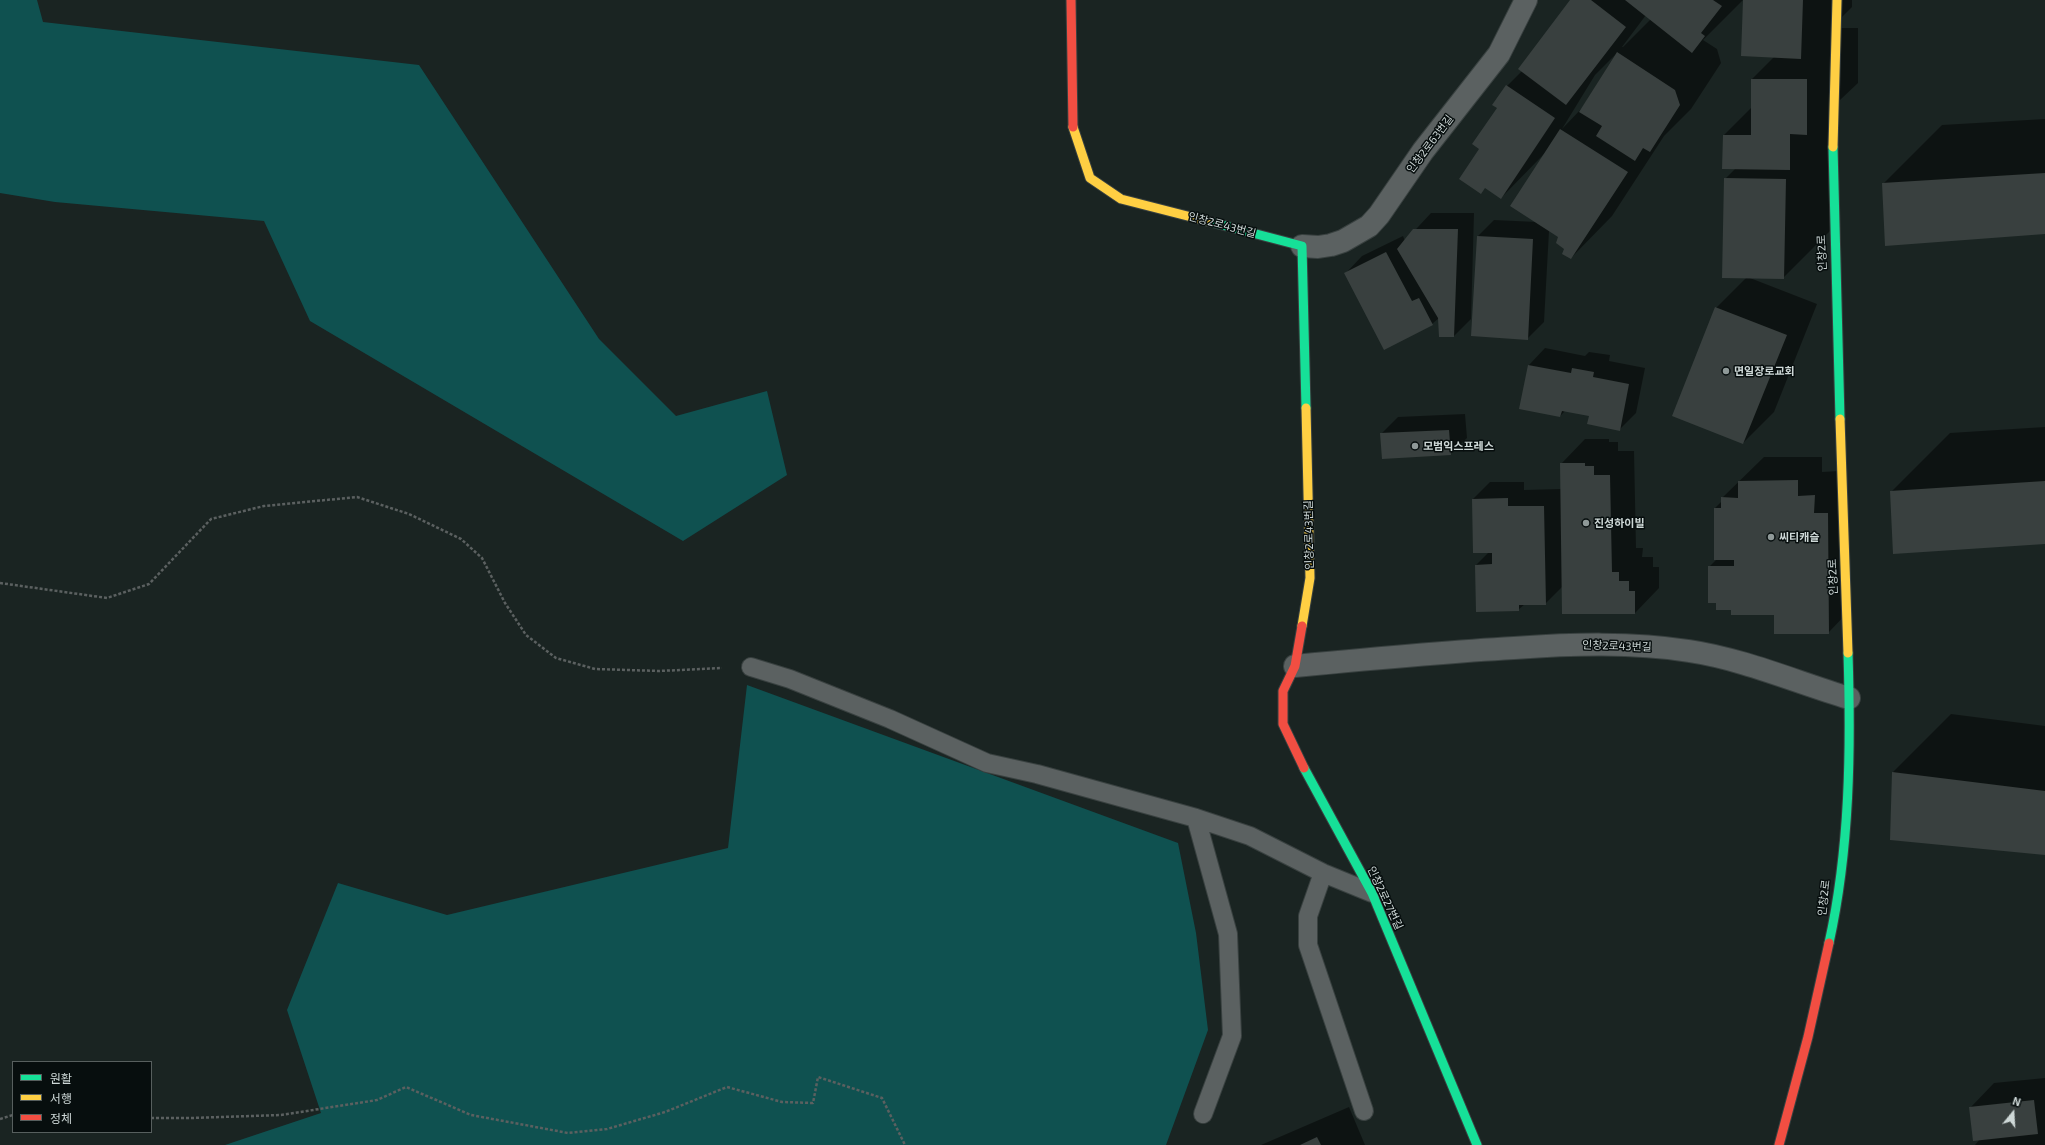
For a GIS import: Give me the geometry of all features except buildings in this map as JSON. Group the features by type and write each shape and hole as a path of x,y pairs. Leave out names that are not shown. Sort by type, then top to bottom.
{"street":[{"name":"인창2로43번길","path":"1071,0 1073,129 1090,178 1121,199 1302,246 1310,578 1295,666 1436,652 1569,644 1664,647 1691,651 1734,661 1848,698"},
{"name":"인창2로63번길","path":"1302,246 1318,247 1331,245 1343,241 1369,226 1379,215 1424,150 1500,54 1526,0"},
{"name":"인창2로","path":"1779,1145 1808,1037 1835,916 1849,785 1848,698 1832,166 1837,0"},
{"name":"인창2로27번길","path":"1295,666 1283,690 1283,724 1306,774 1372,893 1477,1145"}],"lane":[{"path":"751,667 790,679 890,719 987,763 1037,774 1196,818 1250,836 1323,873 1372,893"},
{"path":"1196,818 1228,934 1232,1036 1203,1114"},
{"path":"1323,873 1308,916 1308,945 1364,1110"}],"path":[{"path":"0,584 107,598 149,584 211,520 264,506 357,498 409,514 461,539 482,558 505,603 526,635 556,658 595,669 659,671 751,667"},
{"path":"152,1118 281,1115 377,1100 406,1087 471,1115 568,1133 614,1127 666,1112 727,1087 782,1102 813,1103 818,1076 882,1098 905,1145"},
{"path":"0,1118 12,1115"}],"shaded area":[{"path":"0,0 37,0 43,22 419,65 599,339 676,416 767,391 787,475 683,541 310,321 264,221 55,202 0,193"},
{"path":"747,685 1178,843 1196,933 1208,1030 1166,1145 225,1145 321,1113 287,1010 338,883 447,915 728,848"}],"traffic: fast":[{"path":"1833,147 1840,419"},
{"path":"1207,221 1302,246 1306,408"},
{"path":"1829,943 1841,871 1848,798 1848,653"},
{"path":"1304,768 1372,893 1477,1145"}],"traffic: slow":[{"path":"1833,147 1837,0"},
{"path":"1073,127 1090,178 1121,199 1207,221"},
{"path":"1302,626 1310,578 1306,408"},
{"path":"1840,419 1848,653"}],"traffic: jam":[{"path":"1071,0 1073,127"},
{"path":"1302,626 1295,666 1283,691 1283,724 1304,768"},
{"path":"1779,1145 1808,1037 1829,943"}],"place":[{"name":"면일장로교회","path":"1726,371"},
{"name":"모범익스프레스","path":"1415,446"},
{"name":"진성하이빌","path":"1586,523"},
{"name":"씨티캐슬","path":"1771,537"}]}
